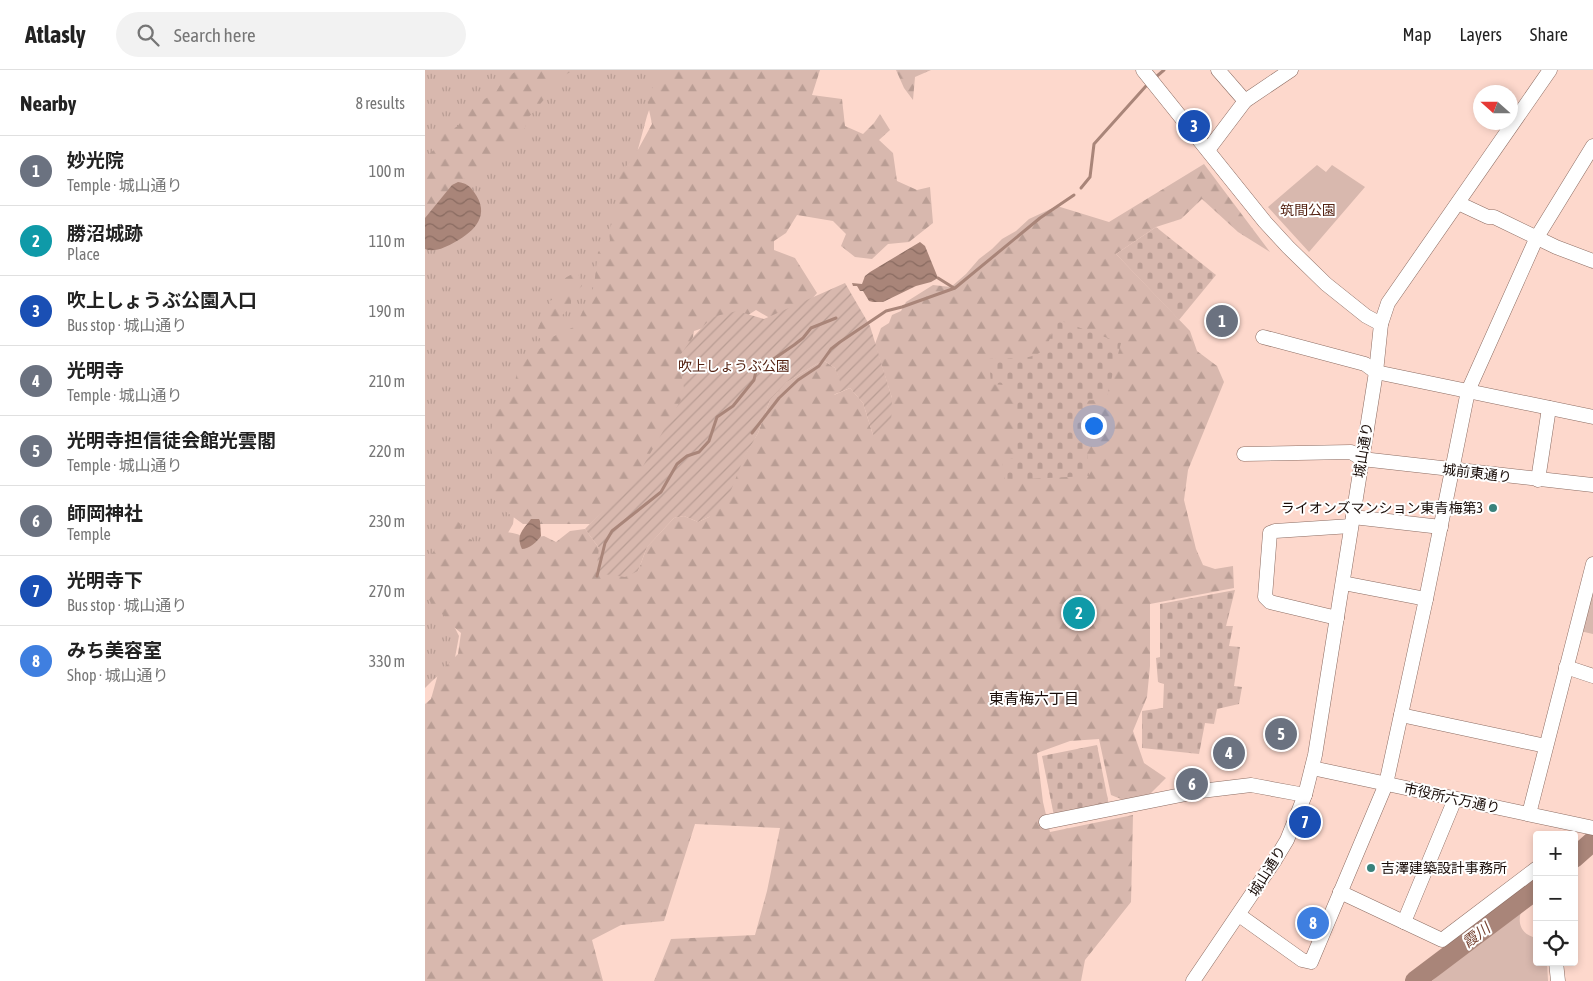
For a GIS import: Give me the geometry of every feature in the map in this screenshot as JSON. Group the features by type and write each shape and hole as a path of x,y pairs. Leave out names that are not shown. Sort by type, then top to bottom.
{"street":[{"path":"1143,70 1265,222 1325,284 1366,316 1381,324"},
{"path":"1218,70 1245,101"},
{"path":"1208,150 1245,101 1291,70"},
{"name":"城山通り","path":"1193,981 1239,915 1287,840 1305,795 1312,768 1343,583 1376,372 1381,324 1389,302 1550,70"},
{"path":"1239,915 1302,960 1311,962 1343,894 1390,785 1467,391 1537,237 1593,146"},
{"path":"1458,203 1488,217 1494,217 1556,247 1593,262"},
{"path":"1263,338 1365,364 1376,372 1593,417"},
{"path":"1538,480 1549,408"},
{"name":"城前東通り","path":"1244,454 1351,452 1362,459 1593,485"},
{"path":"1337,618 1270,602 1265,597 1270,533 1352,522 1441,527"},
{"path":"1529,814 1593,564"},
{"path":"1343,583 1426,599"},
{"path":"1566,667 1593,676"},
{"path":"1405,716 1546,746"},
{"name":"市役所六万通り","path":"1312,768 1591,826"},
{"path":"1046,822 1201,791 1251,785 1305,795"},
{"path":"1403,922 1455,799"},
{"path":"1578,835 1591,826"},
{"path":"1343,894 1442,940 1533,871"},
{"path":"1556,966 1557,981"}],"green space":[{"path":"425,70 663,70 647,116 595,307 516,499 513,524 501,545 448,614 459,636 454,663 425,688"},
{"path":"517,70 575,70 554,80 548,95 528,118 525,128 488,170 471,171 457,188 438,194 437,211 425,222 425,157 434,150 442,134 458,126 469,109 496,92 502,82"},
{"path":"659,70 820,70 812,95 842,99 845,126 863,134 880,114 890,130 879,140 893,153 897,181 917,190 930,187 933,223 909,242 888,244 872,259 855,257 841,246 846,234 833,221 797,215 786,233 774,241 774,250 795,258 817,293 804,308 775,321 756,310 742,319 715,324 694,331 689,360 692,377 670,430 647,468 590,524 523,524 502,509 486,490 496,469 489,441 495,412 515,385 518,359 543,347 552,337 576,326 594,286 598,252 610,241 609,230 616,214 616,179 635,155 652,124 647,100"},
{"path":"896,70 931,70 915,77 913,100 904,88"},
{"path":"1204,164 1270,252 1238,232 1202,199 1181,219 1156,227 1116,254 1190,331 1197,351 1217,366 1224,382 1188,470 1184,500 1196,549 1203,565 1215,569 1233,566 1234,588 1150,604 1150,666 1147,697 1133,731 1144,763 1166,778 1148,796 1126,801 1111,795 1099,739 1070,741 1037,753 1043,802 1050,832 1133,815 1131,902 1085,960 1081,981 654,981 671,939 755,935 767,891 780,828 695,824 664,921 621,925 592,940 603,981 425,981 425,704 431,699 438,674 458,654 461,633 448,622 438,606 433,606 425,593 425,566 426,561 437,547 441,531 453,518 462,525 458,533 472,540 473,553 485,540 498,533 512,533 528,539 544,536 556,542 570,531 585,529 599,548 638,571 647,547 674,518 684,516 698,522 709,517 758,433 770,400 787,382 823,360 835,368 842,384 834,395 850,388 863,403 873,435 892,398 875,344 881,328 889,323 892,315 901,311 906,302 933,285 951,287 1002,239 1016,231 1029,219 1057,206 1109,222"},
{"name":"筑間公園","path":"1317,165 1326,172 1332,165 1365,187 1309,252 1268,207"},
{"path":"1156,227 1216,275 1179,320 1116,254"},
{"path":"578,273 582,286 571,295 571,307 560,317 554,333 541,340 536,333 541,321 551,314 550,301 560,295 561,286 566,277"},
{"name":"吹上しょうぶ公園","path":"845,283 870,326 892,398 891,427 873,435 863,403 850,388 833,395 841,384 835,368 823,360 787,382 770,400 758,433 743,460 728,498 709,517 698,522 684,516 674,518 647,547 638,571 625,577 596,573 599,548 585,529 639,473 685,393 678,358 694,336 712,317 737,311 764,319"},
{"path":"1056,319 1121,343 1106,399 1083,401 1089,476 1005,480 1002,460 1018,458 1014,392 1004,385 991,384 989,359 1024,358 1037,354 1047,344"},
{"path":"1593,578 1593,634 1580,631"},
{"path":"1235,590 1226,626 1233,626 1229,646 1240,647 1234,686 1242,687 1239,704 1217,709 1214,724 1205,723 1199,754 1142,748 1142,711 1163,708 1164,684 1158,682 1156,658 1160,657 1160,604"},
{"path":"1097,745 1109,805 1054,816 1042,756"},
{"path":"1519,903 1523,907 1520,922 1523,931 1533,937 1533,966 1547,966 1548,981 1432,981"}],"water":[{"path":"458,182 469,186 479,200 481,215 478,222 469,233 448,246 437,250 425,249 425,218 452,185"},
{"path":"920,242 925,246 938,278 883,302 869,301 863,291 860,291 857,286 853,286 852,283 862,284 865,276 870,272"},
{"path":"531,519 539,519 541,536 533,545 522,549 520,537"}],"waterway":[{"path":"1157,76 1164,70"},
{"path":"1081,188 1090,177 1094,144 1146,86"},
{"path":"752,433 779,398 798,380 819,366 831,349 840,342 886,311 955,288 1040,218 1074,195"},
{"path":"938,278 954,288"},
{"path":"597,576 605,543 612,531 661,492 677,464 687,456 699,452 709,441 717,417 733,406 754,380 756,371 760,366 794,345 811,328 836,318"},
{"name":"霞川","path":"1578,854 1593,841"},
{"name":"霞川","path":"1415,981 1533,892"}],"place":[{"name":"吹上しょうぶ公園入口","path":"1194,126"},
{"name":"妙光院","path":"1222,321"},
{"name":"ライオンズマンション東青梅第3","path":"1493,508"},
{"name":"勝沼城跡","path":"1079,613"},
{"name":"光明寺担信徒会館光雲閣","path":"1281,734"},
{"name":"光明寺","path":"1229,753"},
{"name":"師岡神社","path":"1192,784"},
{"name":"光明寺下","path":"1305,822"},
{"name":"吉澤建築設計事務所","path":"1371,868"},
{"name":"みち美容室","path":"1313,923"}],"district":[{"name":"東青梅六丁目","path":"1034,698"}]}
